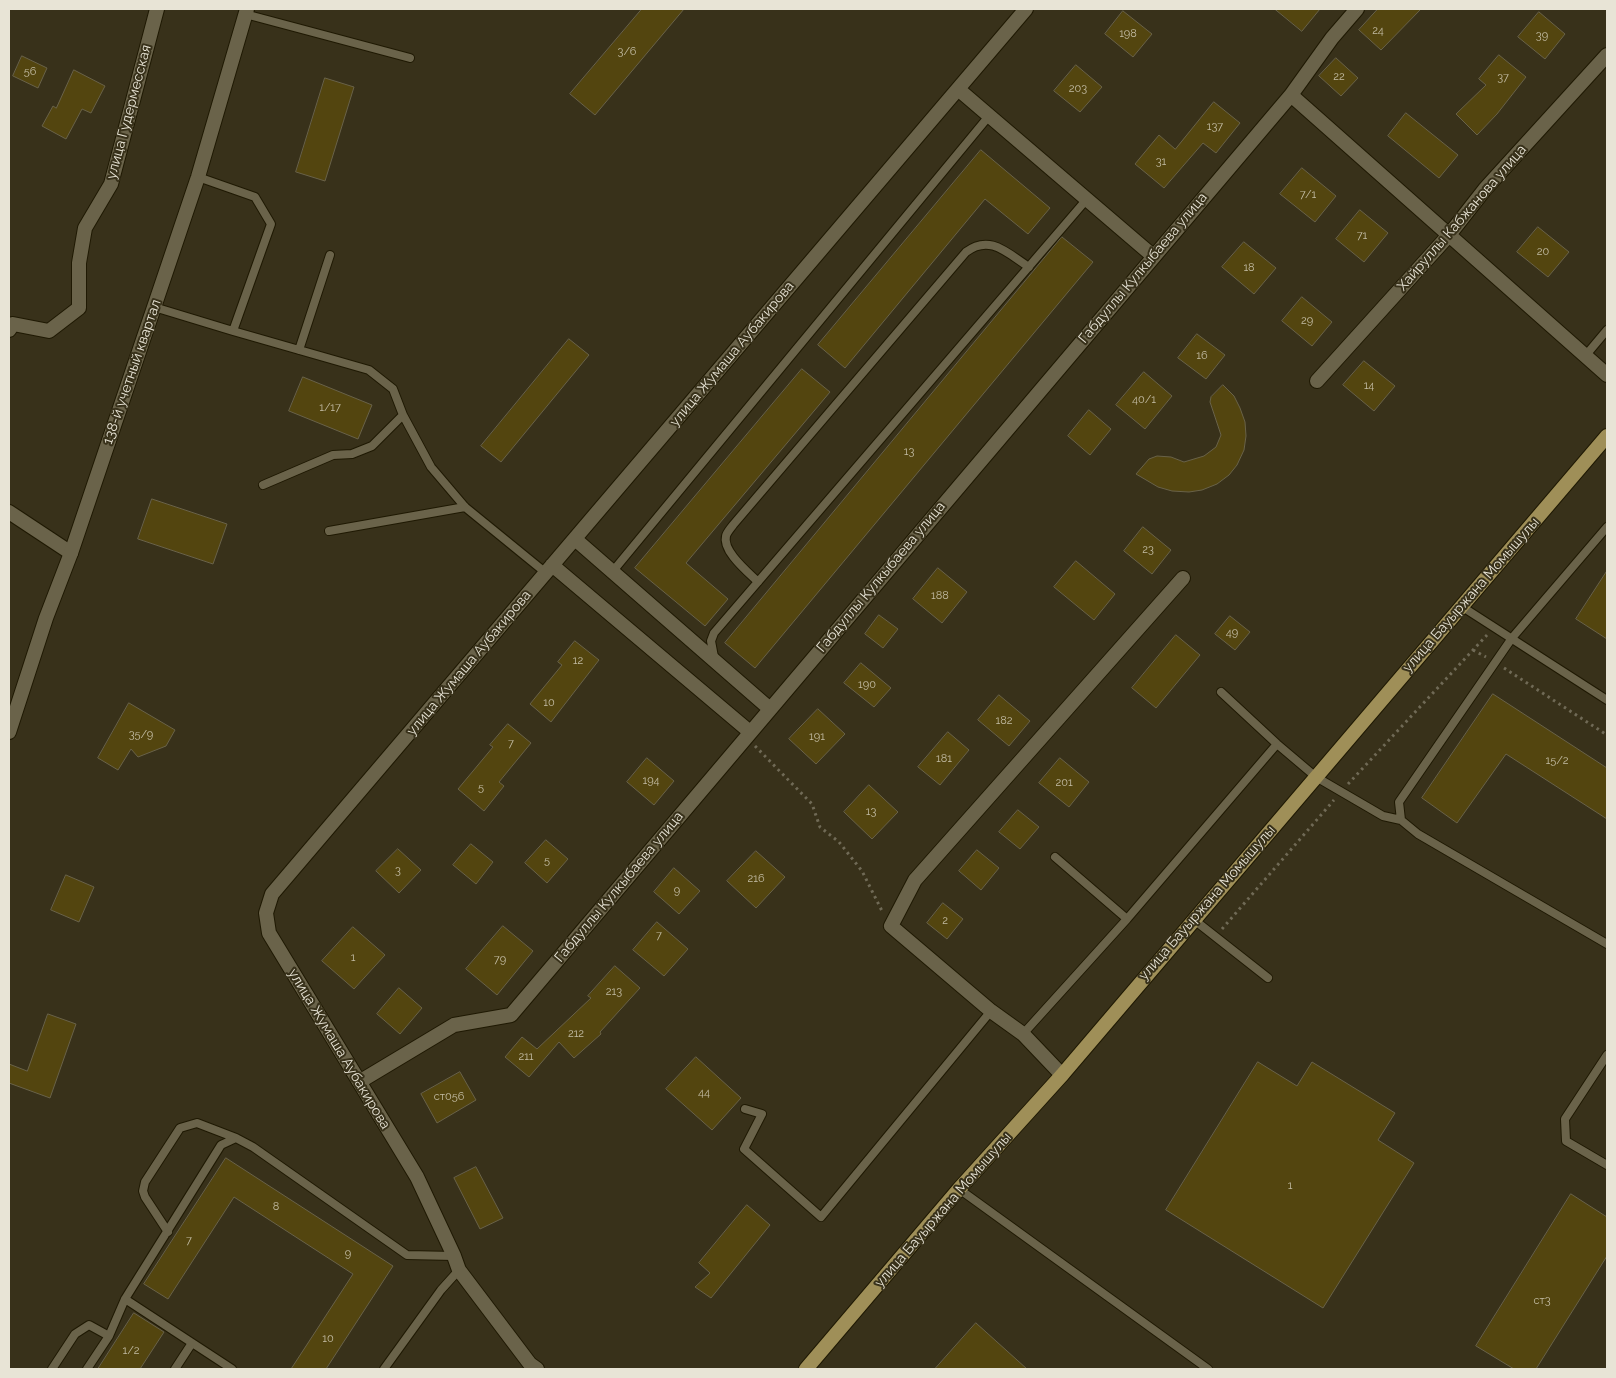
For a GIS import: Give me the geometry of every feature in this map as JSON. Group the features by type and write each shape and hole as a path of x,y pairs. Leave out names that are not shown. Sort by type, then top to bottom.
{"main road":[{"name":"улица Бауыржана Момышулы","path":"806,1369 959,1189 1062,1075 1193,919 1607,436"}],"street":[{"name":"улица Гудермесская","path":"9,330 13,324 49,331 79,308 80,263 85,228 111,184 157,9"},
{"name":"улица Жумаша Аубакирова","path":"537,1369 530,1364 459,1270 416,1176 269,933 266,913 272,894 1026,9"},
{"name":"Габдуллы Кулкыбаева улица","path":"359,1082 454,1025 511,1015 1291,94 1332,38 1357,9"},
{"name":"138-й учетный квартал","path":"9,732 46,618 71,552 198,177 246,11"},
{"name":"Хайруллы Кабжанова улица","path":"1317,381 1449,235 1485,189 1607,55"},
{"path":"958,89 1153,256"},
{"path":"1291,94 1607,374"},
{"path":"9,512 71,552"},
{"path":"575,538 770,709"},
{"path":"549,569 748,735"},
{"path":"1062,1075 1023,1034 991,1011 891,926 914,880 1183,578"}],"lane":[{"path":"246,11 410,58"},
{"path":"612,572 989,116"},
{"path":"198,177 255,197 271,224 233,331"},
{"path":"715,661 711,641 714,633 1086,199"},
{"path":"758,582 730,552 726,543 726,535 953,267 974,246 985,243 996,246 1029,266"},
{"path":"299,350 330,255"},
{"path":"154,307 369,370 393,389 403,415 431,467 465,506 549,569"},
{"path":"1586,355 1607,330"},
{"path":"263,485 333,455 352,454 372,446 403,415"},
{"path":"329,532 465,506"},
{"path":"1400,820 1399,802 1512,638 1607,527"},
{"path":"1461,606 1607,700"},
{"path":"1221,692 1316,777 1383,816 1400,820 1418,834 1607,944"},
{"path":"1023,1034 1126,919 1277,744"},
{"path":"1055,856 1126,919"},
{"path":"1193,919 1268,978"},
{"path":"745,1108 762,1114 744,1149 821,1217 991,1011"},
{"path":"1607,1055 1565,1119 1566,1141 1607,1164"},
{"path":"168,1232 146,1198 144,1191 145,1182 180,1128 197,1123 236,1138 253,1147 406,1255 454,1256"},
{"path":"88,1369 109,1336 125,1299 221,1145 236,1138"},
{"path":"959,1189 1208,1369"},
{"path":"384,1369 440,1290 459,1270"},
{"path":"125,1299 232,1369"},
{"path":"52,1369 75,1334 89,1325 109,1336"},
{"path":"175,1369 192,1343"}],"path":[{"path":"1215,937 1341,792 1494,627"},
{"path":"1473,650 1496,662 1607,735"},
{"path":"748,735 812,804 820,827 840,842 862,871 891,926"}],"building":[{"path":"642,9 684,9 595,115 570,94"},
{"path":"1275,9 1320,9 1302,31"},
{"path":"1378,9 1421,9 1381,50 1359,30"},
{"path":"1123,11 1152,34 1133,57 1105,34"},
{"path":"1539,12 1565,34 1545,59 1518,37"},
{"path":"1499,55 1526,77 1497,114 1477,135 1456,114 1486,85 1479,79"},
{"path":"22,56 47,68 38,88 13,76"},
{"path":"1336,58 1358,78 1341,96 1319,76"},
{"path":"1076,65 1102,87 1080,112 1054,91"},
{"path":"74,70 105,86 91,113 82,109 66,139 42,126 53,106 56,108"},
{"path":"325,78 354,87 325,181 296,172"},
{"path":"1214,102 1240,123 1216,153 1203,143 1164,188 1135,164 1159,135 1175,149"},
{"path":"1406,113 1458,155 1439,178 1388,136"},
{"path":"981,150 1050,208 1028,234 985,199 845,368 818,345"},
{"path":"1302,168 1336,196 1315,222 1280,194"},
{"path":"1360,210 1388,233 1364,262 1336,239"},
{"path":"1538,227 1569,252 1548,277 1517,252"},
{"path":"1062,237 1093,262 755,668 725,643"},
{"path":"1244,242 1276,268 1254,294 1222,267"},
{"path":"1302,297 1332,322 1312,346 1282,321"},
{"path":"1197,334 1225,355 1206,379 1178,358"},
{"path":"569,339 589,355 501,462 481,446"},
{"path":"1364,361 1395,386 1374,411 1343,385"},
{"path":"802,369 830,392 686,563 728,599 705,626 635,568"},
{"path":"1144,372 1172,396 1145,429 1116,405"},
{"path":"303,377 372,405 358,439 289,411"},
{"path":"1223,385 1234,396 1240,408 1245,422 1246,436 1244,450 1237,465 1229,475 1217,484 1202,490 1189,492 1172,491 1158,487 1136,474 1149,459 1157,456 1171,457 1184,462 1204,456 1216,447 1221,435 1210,402 1211,397"},
{"path":"1089,410 1111,429 1090,455 1068,436"},
{"path":"152,499 227,524 213,564 138,539"},
{"path":"1143,527 1171,550 1152,574 1124,551"},
{"path":"1076,561 1115,594 1094,620 1054,587"},
{"path":"938,568 967,592 942,623 913,599"},
{"path":"1607,571 1607,639 1576,619"},
{"path":"879,615 898,629 883,648 865,634"},
{"path":"1230,616 1250,632 1235,650 1215,634"},
{"path":"1176,635 1200,655 1156,708 1132,688"},
{"path":"575,641 599,660 551,722 530,704 562,665 558,662"},
{"path":"861,663 891,688 874,707 844,683"},
{"path":"1493,694 1607,768 1607,819 1506,754 1457,823 1422,798"},
{"path":"999,695 1030,721 1009,746 978,720"},
{"path":"129,703 175,730 166,746 138,757 131,749 118,770 98,758"},
{"path":"818,709 845,734 816,764 789,739"},
{"path":"508,724 531,743 499,782 504,786 484,811 458,789 493,747 490,745"},
{"path":"948,732 969,750 940,785 918,767"},
{"path":"647,758 674,781 654,805 627,782"},
{"path":"1060,758 1089,782 1069,807 1039,783"},
{"path":"869,785 898,812 872,839 844,812"},
{"path":"1018,810 1039,827 1020,849 999,832"},
{"path":"546,840 568,859 547,883 525,863"},
{"path":"471,844 493,862 476,884 453,865"},
{"path":"398,849 421,870 399,893 376,871"},
{"path":"977,850 999,868 981,890 959,871"},
{"path":"756,851 785,877 756,908 727,881"},
{"path":"674,868 700,891 679,914 654,892"},
{"path":"66,875 94,887 79,922 51,910"},
{"path":"943,903 963,919 947,939 927,923"},
{"path":"657,922 688,949 664,976 633,950"},
{"path":"503,926 533,951 497,995 466,969"},
{"path":"353,927 385,955 354,989 322,961"},
{"path":"615,966 640,988 600,1032 601,1034 574,1058 559,1042 529,1077 505,1057 522,1037 537,1049 591,998 588,996"},
{"path":"399,988 422,1008 400,1034 377,1014"},
{"path":"48,1014 76,1024 50,1098 9,1083 9,1064 27,1071"},
{"path":"696,1057 741,1098 712,1130 666,1089"},
{"path":"1258,1062 1297,1086 1312,1062 1395,1113 1378,1140 1414,1163 1323,1308 1166,1210"},
{"path":"460,1072 476,1100 437,1123 421,1094"},
{"path":"226,1158 393,1266 326,1369 291,1369 353,1274 234,1197 168,1299 144,1284"},
{"path":"476,1167 503,1218 480,1229 454,1178"},
{"path":"1571,1194 1607,1217 1607,1256 1536,1369 1514,1369 1476,1346"},
{"path":"747,1205 770,1225 711,1298 695,1287 710,1273 699,1263"},
{"path":"134,1313 164,1332 140,1369 98,1369"},
{"path":"976,1323 1027,1369 935,1369"}]}
